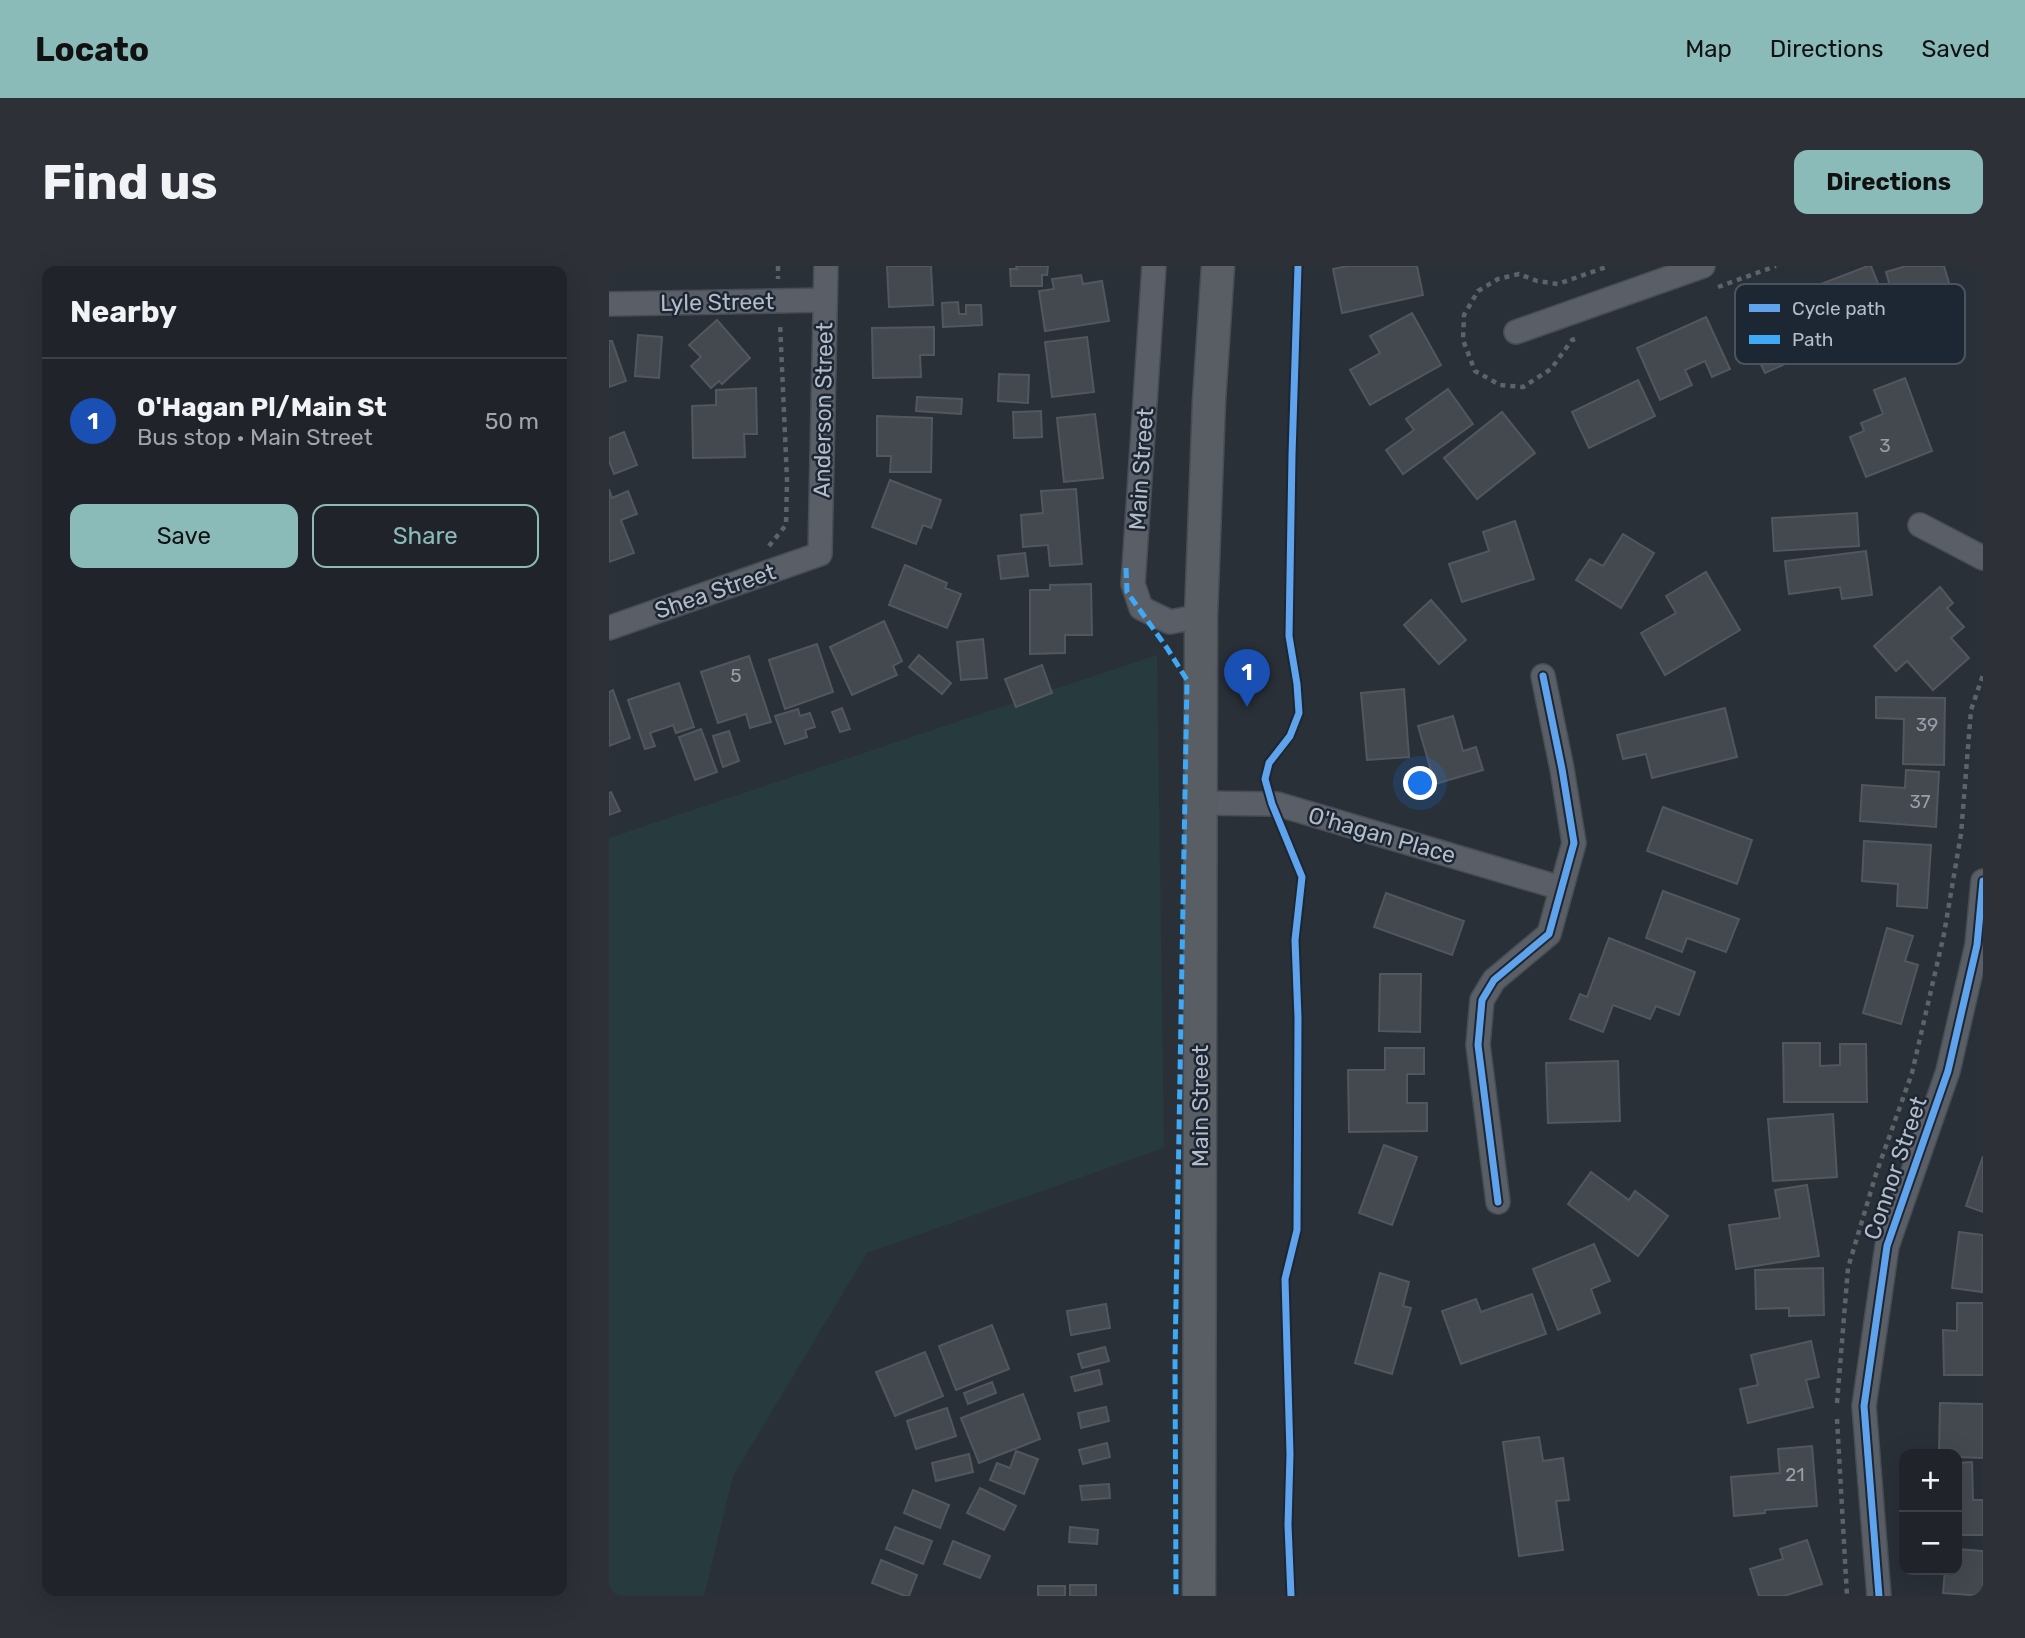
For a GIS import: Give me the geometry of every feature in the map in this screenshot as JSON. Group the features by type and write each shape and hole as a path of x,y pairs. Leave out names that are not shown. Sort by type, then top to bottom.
{"main road":[{"name":"Main Street","path":"1199,1596 1201,616 1217,266"}],"street":[{"name":"Anderson Street","path":"820,554 826,266"},
{"name":"Main Street","path":"1153,266 1133,584 1142,608 1170,622 1201,616"},
{"path":"1516,332 1703,266"},
{"name":"Lyle Street","path":"609,304 825,300"},
{"path":"1920,524 1983,558"},
{"name":"Shea Street","path":"609,628 820,554"},
{"path":"1498,1202 1478,1045 1482,1000 1494,980 1549,934 1574,843 1543,676"},
{"name":"O'hagan Place","path":"1201,803 1277,804 1561,888"},
{"name":"Connor Street","path":"1879,1596 1864,1406 1887,1246 1948,1071 1977,945 1983,881"}],"path":[{"path":"766,549 786,525 787,480 780,315"}],"green space":[{"path":"1157,655 1164,1148 867,1253 733,1476 704,1596 609,1596 609,838"}],"building":[{"path":"887,266 931,266 933,305 889,307"},
{"path":"1016,266 1048,266 1047,275 1042,275 1042,286 1011,286 1010,269 1017,269"},
{"path":"1348,266 1417,266 1423,295 1342,313 1333,269"},
{"path":"1871,266 1878,284 1821,284"},
{"path":"1906,266 1944,266 1949,284 1889,284 1886,272"},
{"path":"1081,275 1083,284 1102,281 1109,321 1045,331 1039,291 1054,289 1052,279"},
{"path":"958,302 959,314 966,314 966,305 981,305 982,325 943,327 942,303"},
{"path":"1412,313 1441,365 1370,405 1350,370 1380,353 1370,336"},
{"path":"1706,317 1730,369 1712,377 1705,361 1685,370 1692,385 1660,400 1637,348"},
{"path":"717,320 750,358 722,384 719,381 711,388 691,366 701,357 689,345"},
{"path":"934,327 934,355 920,355 921,377 873,378 872,328"},
{"path":"638,335 662,337 659,378 635,376"},
{"path":"1087,337 1094,392 1052,397 1045,342"},
{"path":"609,341 612,341 626,381 609,387"},
{"path":"1761,364 1785,364 1765,373"},
{"path":"999,374 1029,375 1028,403 998,401"},
{"path":"1905,378 1932,451 1866,477 1850,437 1864,431 1861,423 1883,414 1874,390"},
{"path":"1638,380 1655,416 1589,448 1572,412"},
{"path":"756,388 757,434 744,434 745,457 693,458 692,406 716,405 716,390"},
{"path":"1448,389 1473,424 1403,474 1386,450 1414,430 1406,419"},
{"path":"917,397 962,399 961,414 916,411"},
{"path":"1041,411 1042,437 1014,438 1013,412"},
{"path":"1502,412 1535,453 1477,499 1444,458"},
{"path":"1095,414 1103,478 1064,482 1057,418"},
{"path":"877,416 932,418 931,472 890,472 891,456 877,456"},
{"path":"624,432 637,465 614,474 609,461 609,438"},
{"path":"890,480 941,500 931,528 923,525 916,544 872,527"},
{"path":"609,489 612,498 628,491 637,514 621,520 634,553 609,562"},
{"path":"1076,489 1082,564 1050,566 1048,545 1023,547 1021,515 1043,513 1041,491"},
{"path":"1857,513 1859,546 1774,551 1772,518"},
{"path":"1515,521 1534,579 1462,602 1449,564 1489,551 1483,532"},
{"path":"1623,534 1654,553 1621,608 1576,580 1590,559 1603,566"},
{"path":"1866,551 1872,595 1842,599 1840,587 1789,594 1785,561"},
{"path":"1025,553 1028,576 1001,579 998,556"},
{"path":"905,565 947,583 945,588 961,594 947,628 889,605"},
{"path":"1706,572 1740,630 1665,675 1641,633 1676,613 1666,596"},
{"path":"1091,584 1092,635 1065,635 1065,653 1030,654 1030,590 1050,590 1050,585"},
{"path":"1940,587 1953,603 1947,608 1964,627 1951,638 1969,658 1933,690 1907,661 1896,671 1874,646"},
{"path":"1431,600 1466,640 1439,664 1404,625"},
{"path":"884,621 902,661 893,666 897,675 852,695 830,647"},
{"path":"983,639 987,678 961,680 957,642"},
{"path":"817,644 833,692 785,709 769,660"},
{"path":"919,655 951,683 942,694 909,667"},
{"path":"749,656 771,722 750,728 746,714 718,723 701,672"},
{"path":"1042,665 1052,693 1016,707 1005,679"},
{"path":"679,683 694,727 676,733 673,725 650,733 655,746 645,749 628,700"},
{"path":"1404,689 1409,757 1367,760 1361,693"},
{"path":"613,690 630,738 609,746 609,692"},
{"path":"1876,697 1945,698 1944,765 1903,764 1904,719 1876,718"},
{"path":"842,708 850,729 840,732 832,712"},
{"path":"1725,708 1737,757 1652,778 1646,754 1623,759 1617,735"},
{"path":"798,709 800,716 810,713 815,727 805,730 807,737 785,744 775,716"},
{"path":"1453,716 1463,751 1476,747 1483,770 1435,784 1418,726"},
{"path":"701,729 717,772 695,780 679,737"},
{"path":"729,731 739,761 723,767 713,736"},
{"path":"1906,770 1939,772 1936,827 1860,821 1862,785 1905,788"},
{"path":"611,792 620,811 609,815 609,793"},
{"path":"1663,807 1752,840 1737,884 1647,851"},
{"path":"1864,841 1931,845 1927,908 1897,906 1898,884 1862,881"},
{"path":"1663,891 1739,919 1726,952 1687,938 1682,952 1646,938"},
{"path":"1386,893 1464,921 1452,955 1374,927"},
{"path":"1887,928 1913,936 1905,961 1918,965 1901,1024 1863,1013"},
{"path":"1609,938 1695,972 1679,1015 1656,1006 1650,1019 1613,1005 1603,1032 1570,1019 1580,994 1587,997"},
{"path":"1380,974 1421,974 1420,1032 1379,1031"},
{"path":"1783,1043 1820,1043 1820,1066 1840,1065 1840,1044 1866,1044 1867,1102 1784,1102"},
{"path":"1385,1048 1424,1048 1424,1074 1407,1074 1407,1103 1427,1103 1427,1131 1349,1132 1348,1070 1385,1070"},
{"path":"1618,1061 1620,1121 1548,1123 1546,1063"},
{"path":"1833,1114 1837,1177 1773,1181 1768,1119"},
{"path":"1384,1145 1417,1157 1392,1225 1359,1213"},
{"path":"1983,1156 1983,1212 1966,1206"},
{"path":"1591,1172 1629,1200 1635,1191 1668,1216 1638,1256 1568,1204"},
{"path":"1807,1185 1819,1256 1736,1269 1729,1225 1780,1218 1775,1190"},
{"path":"1959,1232 1983,1235 1982,1292 1952,1288"},
{"path":"1594,1244 1610,1281 1591,1289 1600,1313 1558,1330 1533,1269"},
{"path":"1823,1268 1824,1315 1789,1316 1789,1308 1756,1309 1755,1270"},
{"path":"1380,1273 1409,1282 1403,1306 1411,1308 1392,1374 1355,1363"},
{"path":"1532,1294 1546,1334 1461,1364 1442,1311 1476,1299 1481,1312"},
{"path":"1957,1303 1983,1303 1983,1375 1944,1375 1943,1330 1957,1331"},
{"path":"1106,1304 1110,1328 1071,1335 1067,1311"},
{"path":"992,1325 1009,1369 956,1390 939,1346"},
{"path":"1811,1341 1819,1377 1806,1380 1813,1407 1748,1423 1740,1389 1758,1385 1751,1355"},
{"path":"1105,1347 1109,1361 1082,1368 1078,1354"},
{"path":"925,1352 943,1396 895,1416 876,1372"},
{"path":"1099,1370 1102,1384 1075,1391 1071,1377"},
{"path":"992,1382 996,1393 968,1404 964,1393"},
{"path":"1023,1394 1040,1439 979,1463 961,1418"},
{"path":"1940,1403 1983,1404 1983,1458 1962,1457 1962,1449 1939,1449"},
{"path":"1106,1407 1109,1421 1081,1428 1078,1413"},
{"path":"947,1408 956,1436 916,1449 907,1421"},
{"path":"1539,1437 1543,1461 1563,1458 1569,1500 1556,1501 1563,1550 1519,1556 1503,1442"},
{"path":"1107,1443 1110,1457 1083,1464 1079,1450"},
{"path":"1812,1446 1817,1506 1765,1510 1765,1513 1734,1516 1731,1477 1780,1473 1778,1449"},
{"path":"1016,1451 1038,1459 1024,1494 990,1480 997,1463 1010,1468"},
{"path":"969,1454 973,1472 936,1481 932,1463"},
{"path":"1972,1462 1973,1500 1983,1500 1983,1535 1962,1535 1962,1463"},
{"path":"1109,1484 1110,1498 1082,1500 1080,1486"},
{"path":"980,1488 1016,1506 1004,1530 967,1513"},
{"path":"913,1490 949,1505 940,1528 904,1513"},
{"path":"895,1527 932,1541 923,1564 886,1549"},
{"path":"1070,1527 1098,1530 1097,1544 1069,1542"},
{"path":"1807,1540 1822,1584 1784,1596 1759,1596 1750,1569 1783,1559 1780,1549"},
{"path":"953,1541 990,1556 980,1578 944,1564"},
{"path":"1962,1549 1983,1551 1983,1596 1943,1593 1945,1575 1962,1575"},
{"path":"881,1560 917,1575 909,1596 872,1583"},
{"path":"1070,1585 1096,1585 1096,1596 1070,1596"},
{"path":"1038,1586 1065,1586 1065,1596 1038,1596"}],"marked path":[{"path":"1126,568 1127,592 1187,680 1175,1358 1176,1596"}],"cycle path":[{"path":"1291,1596 1285,1279 1297,1230 1298,1018 1295,940 1302,877 1272,804 1265,779 1269,763 1290,736 1299,713 1289,636 1298,266"},
{"path":"1498,1202 1478,1045 1482,1000 1494,980 1549,934 1574,843 1543,676"},
{"path":"1879,1596 1864,1406 1887,1246 1948,1071 1977,945 1983,881"}],"place":[{"name":"O'Hagan Pl/Main St","path":"1247,707"}]}
